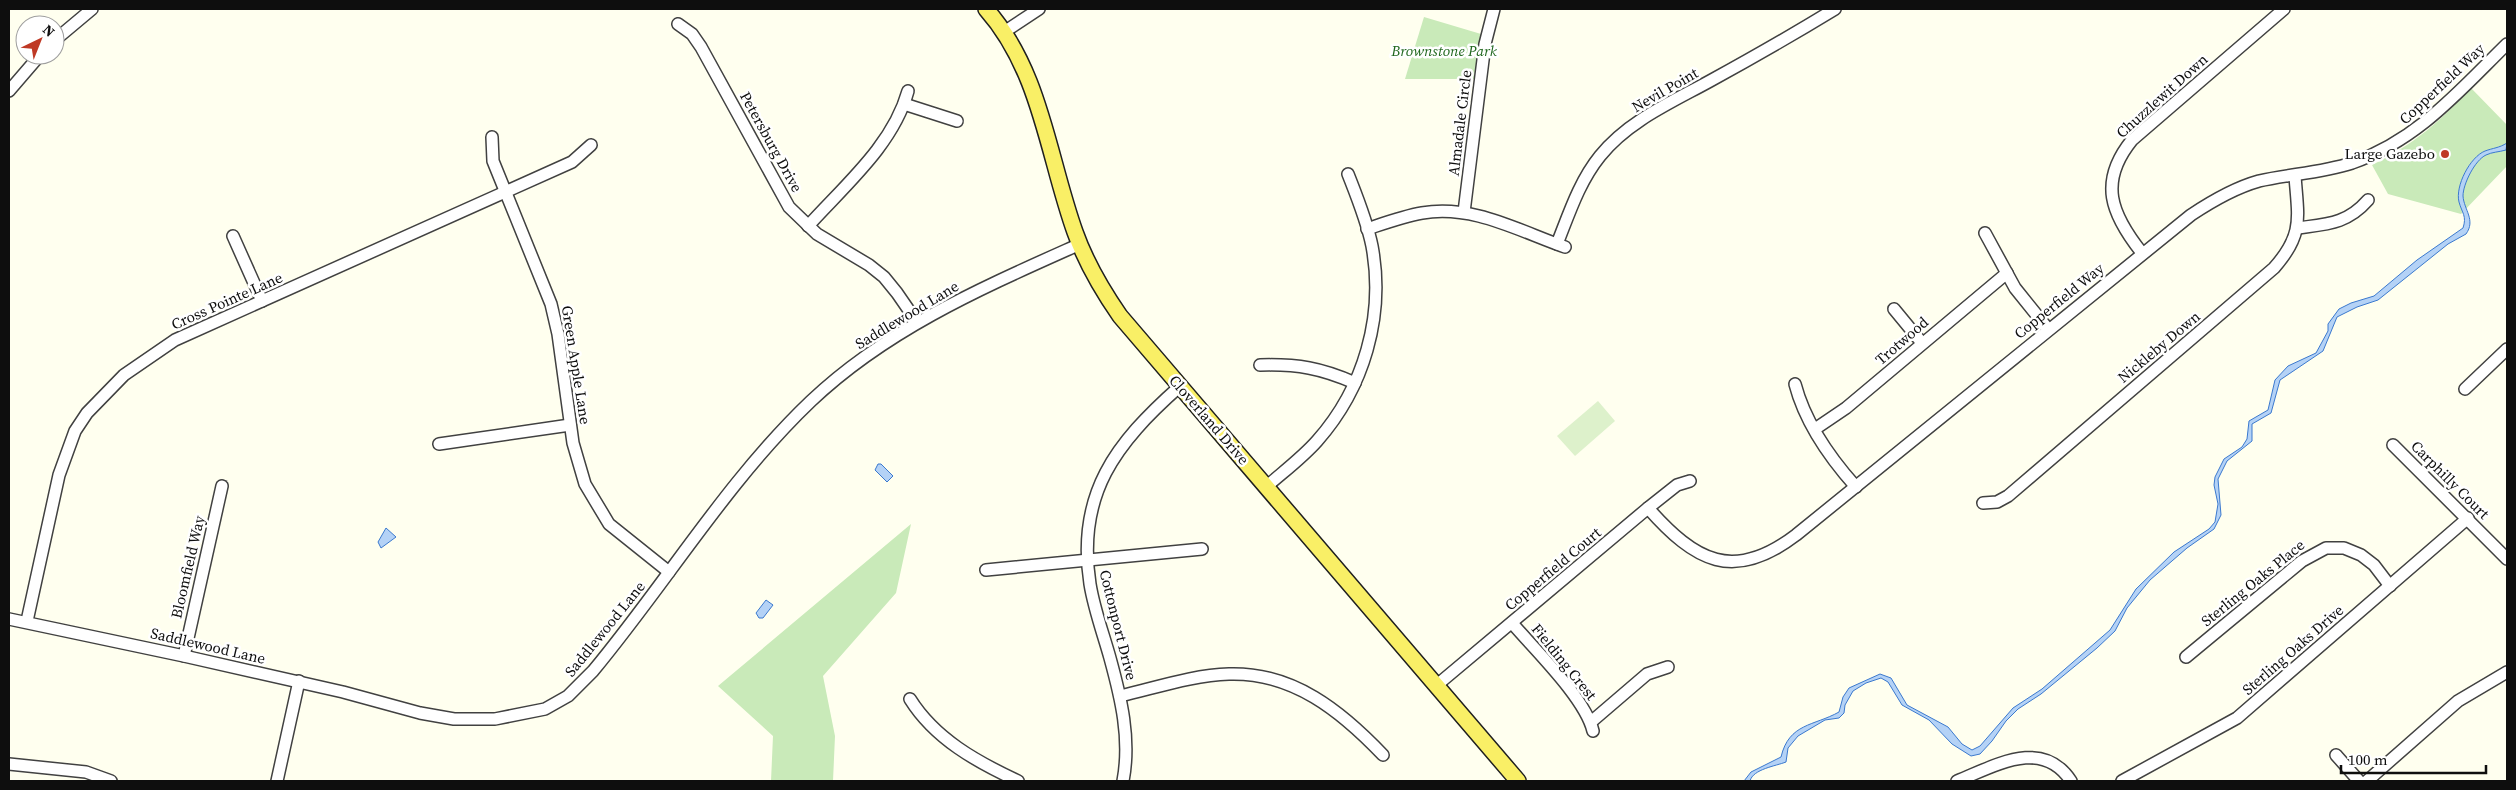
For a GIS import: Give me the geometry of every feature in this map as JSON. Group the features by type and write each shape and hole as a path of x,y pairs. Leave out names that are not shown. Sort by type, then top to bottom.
{"main road":[{"name":"Cloverland Drive","path":"986,9 1004,32 1019,56 1031,84 1080,244 1095,276 1120,316 1518,781"}],"street":[{"path":"65,32 92,9"},
{"path":"1004,32 1039,9"},
{"name":"Almadale Circle","path":"1464,212 1486,44 1494,9"},
{"name":"Nevil Point","path":"1464,212 1492,220 1561,246 1588,174 1606,149 1623,134 1655,112 1789,38 1835,9"},
{"name":"Chuzzlewit Down","path":"2142,253 2130,238 2112,199 2112,176 2124,151 2132,140 2284,9"},
{"name":"Petersburg Drive","path":"678,24 696,39 779,191 793,211 827,241 876,271 897,292 917,322"},
{"name":"Copperfield Way","path":"1648,508 1673,536 1687,547 1704,556 1738,561 1754,560 1786,543 2142,253 2211,202 2257,182 2295,176 2353,162 2402,140 2442,109 2507,44"},
{"path":"9,91 31,65"},
{"path":"808,226 881,144 904,104 908,91"},
{"path":"904,104 957,122"},
{"name":"Green Apple Lane","path":"492,137 493,162 551,304 558,334 570,425 577,460 585,484 605,519 626,540 669,572"},
{"name":"Cross Pointe Lane","path":"27,622 61,469 72,437 82,420 124,375 151,355 176,340 506,193 575,160 591,145"},
{"path":"1266,487 1317,442 1343,406 1355,383 1370,341 1375,307 1374,260 1367,229 1348,174"},
{"name":"Nickleby Down","path":"1983,503 1997,502 2008,496 2268,274 2285,254 2298,228 2295,176"},
{"path":"2298,228 2345,219 2356,213 2368,200"},
{"path":"1367,229 1422,213 1464,212"},
{"path":"1985,233 2020,296 2048,329"},
{"path":"233,236 262,301"},
{"name":"Saddlewood Lane","path":"9,619 184,656 447,718 495,719 536,712 564,699 585,680 755,460 796,416 853,365 917,322 972,292 1080,244"},
{"name":"Trotwood","path":"1815,429 1846,408 2007,273"},
{"path":"1894,309 1922,343"},
{"path":"2465,389 2507,349"},
{"path":"1260,365 1314,368 1355,383"},
{"path":"1795,384 1804,409 1815,429 1841,470 1856,487"},
{"name":"Cottonport Drive","path":"1123,781 1126,739 1120,696 1097,614 1088,561 1089,523 1109,465 1138,425 1179,387"},
{"path":"439,444 570,425"},
{"name":"Carphilly Court","path":"2393,444 2507,559"},
{"name":"Copperfield Court","path":"1437,686 1648,508 1677,485 1690,481"},
{"name":"Bloomfield Way","path":"184,656 222,486"},
{"name":"Sterling Oaks Drive","path":"2122,781 2237,718 2468,518"},
{"name":"Sterling Oaks Place","path":"2186,657 2302,561 2326,548 2344,548 2361,554 2374,565 2390,586"},
{"path":"986,570 1202,549"},
{"name":"Fielding Crest","path":"1512,623 1577,700 1592,727 1647,674 1668,667"},
{"path":"2367,781 2458,701 2507,672"},
{"path":"1120,696 1218,675 1240,674 1276,681 1305,691 1332,707 1354,725 1383,756"},
{"path":"277,781 299,682"},
{"path":"910,699 924,719 951,742 979,761 1018,781"},
{"path":"2336,755 2359,781"},
{"path":"1957,781 2030,756 2054,763 2071,781"},
{"path":"9,764 86,772 111,781"}],"green space":[{"name":"Brownstone Park","path":"1424,17 1481,34 1474,79 1405,79"},
{"path":"2471,88 2507,125 2507,166 2461,214 2388,194 2372,165 2401,149 2426,131"},
{"path":"1598,401 1615,421 1575,456 1557,436"},
{"path":"911,524 896,593 823,676 835,736 833,781 771,781 773,736 718,686"}],"water":[{"path":"2507,143 2506,150 2491,153 2482,158 2467,179 2463,196 2470,224 2466,234 2448,244 2378,300 2357,307 2337,317 2323,351 2280,380 2271,413 2252,424 2252,441 2227,461 2218,479 2221,515 2214,529 2187,548 2150,580 2127,608 2115,631 2041,694 2018,709 1980,754 1971,756 1952,744 1929,720 1902,705 1888,682 1881,678 1866,683 1853,691 1845,705 1844,713 1839,718 1825,720 1798,736 1788,748 1786,762 1760,771 1750,781 1744,781 1751,772 1781,757 1785,746 1796,732 1839,712 1843,697 1849,688 1880,674 1891,678 1907,705 1948,727 1962,744 1972,750 1980,746 2013,708 2042,689 2110,630 2136,589 2174,552 2209,529 2215,522 2218,504 2214,485 2215,477 2224,459 2242,447 2247,439 2249,421 2268,410 2275,380 2288,366 2316,353 2328,331 2328,324 2339,309 2374,296 2417,260 2463,228 2464,217 2458,195 2465,173 2479,154"},
{"path":"878,464 881,464 893,476 887,482 875,470"},
{"path":"386,528 396,537 381,548 378,542"},
{"path":"766,600 773,605 763,618 759,618 756,613"}],"place":[{"name":"Large Gazebo","path":"2445,154"}]}
